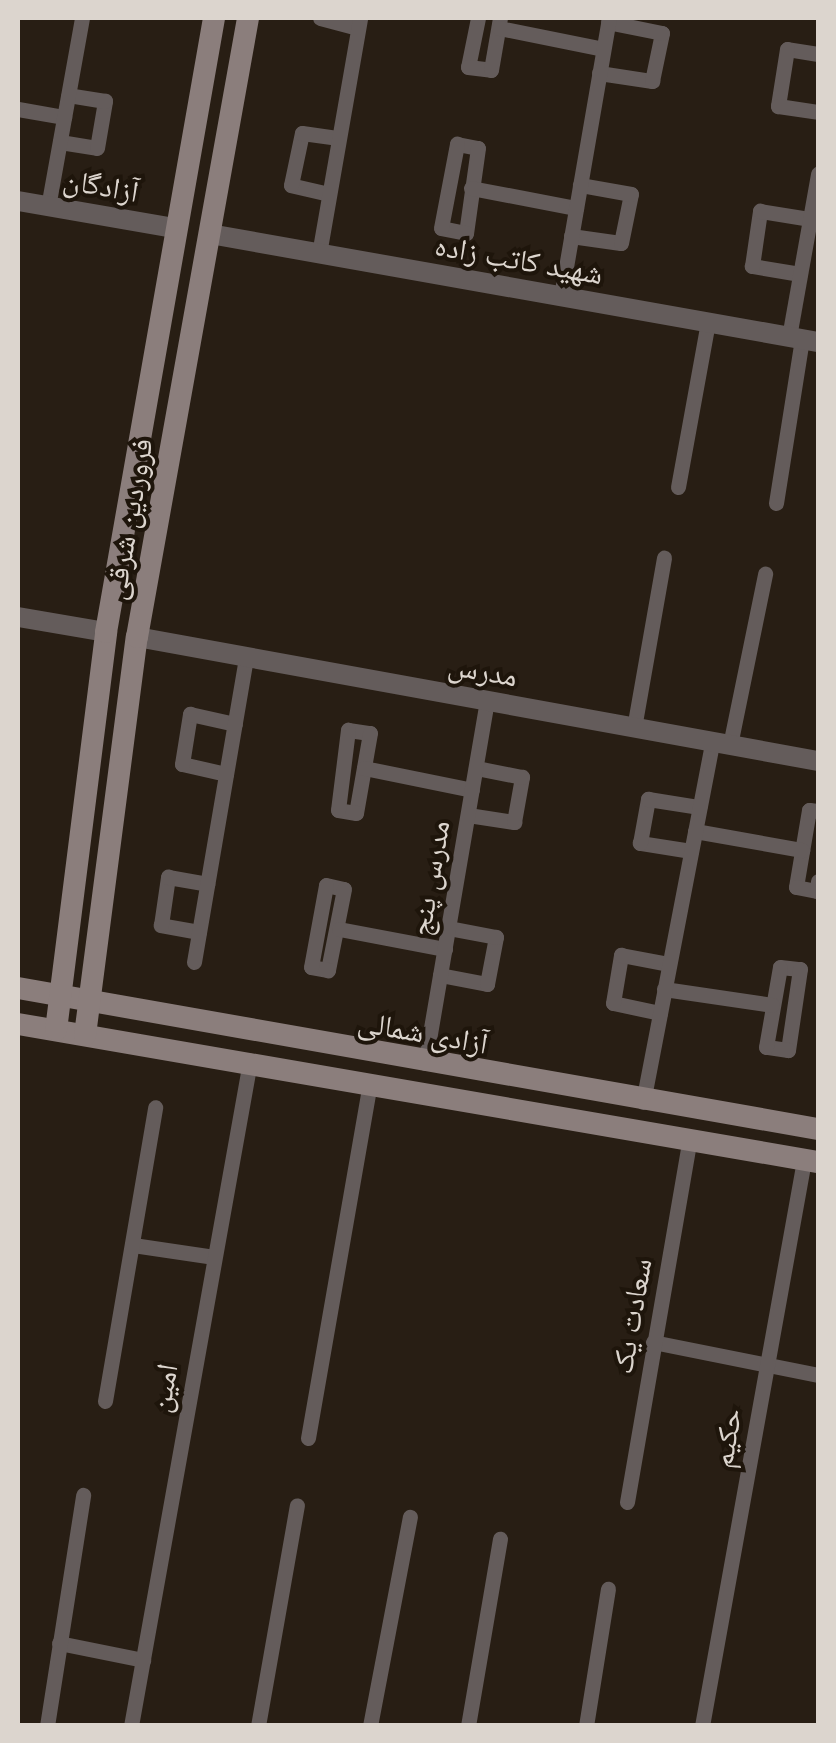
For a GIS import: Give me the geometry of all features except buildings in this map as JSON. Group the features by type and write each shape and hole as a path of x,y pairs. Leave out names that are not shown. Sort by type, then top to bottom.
{"main road":[{"name":"فروردین شرقی","path":"56,1030 106,632 214,18"},
{"name":"فروردین شرقی","path":"85,1035 137,637 248,18"},
{"name":"آزادی شمالی","path":"18,988 643,1102 818,1129"},
{"name":"آزادی شمالی","path":"18,1024 250,1061 811,1161"}],"street":[{"path":"48,207 82,18"},
{"path":"319,254 359,23 320,18"},
{"path":"478,18 468,67 490,70 499,22 603,48"},
{"path":"561,296 608,20 662,33 652,81 599,73"},
{"path":"818,54 786,49 778,106 818,112"},
{"path":"60,142 97,148 105,101 68,94"},
{"path":"18,109 64,117"},
{"path":"329,194 291,185 302,133 339,138"},
{"path":"457,144 478,148 472,188 466,232 440,228 457,144"},
{"path":"776,504 803,340 800,274 812,247 810,219 818,174"},
{"path":"571,236 621,242 630,194 580,185"},
{"path":"472,188 576,208"},
{"name":"آزادگان","path":"18,201 175,228"},
{"path":"800,274 752,266 760,211 810,219"},
{"name":"شهید کاتب زاده","path":"210,234 803,340"},
{"path":"678,486 708,322"},
{"path":"634,728 664,558"},
{"path":"643,1102 699,807 721,743 764,574"},
{"path":"18,616 106,632"},
{"name":"مدرس","path":"137,637 818,761"},
{"path":"194,962 246,657"},
{"name":"مدرس پنج","path":"425,1063 487,702"},
{"path":"226,774 182,764 190,714 234,724"},
{"path":"348,730 370,733 364,768 356,813 338,810 348,730"},
{"path":"364,768 472,790"},
{"path":"468,815 514,822 522,777 476,768"},
{"path":"691,851 640,843 648,799 699,807"},
{"path":"818,811 810,810 796,887 817,891 818,882"},
{"path":"695,830 802,850"},
{"path":"199,932 161,925 168,877 207,884"},
{"path":"326,885 344,889 339,929 328,970 311,966 326,885"},
{"path":"440,975 487,984 496,936 448,928"},
{"path":"339,929 445,949"},
{"path":"660,1013 613,1003 621,955 669,964"},
{"path":"780,966 800,969 788,1050 766,1047 772,1005 780,966"},
{"path":"664,989 772,1005"},
{"name":"امین","path":"131,1726 250,1061"},
{"path":"308,1438 370,1082"},
{"path":"105,1401 156,1107"},
{"name":"سعادت یک","path":"627,1502 690,1139"},
{"name":"حکیم","path":"702,1726 768,1364 811,1161"},
{"path":"132,1245 214,1258"},
{"path":"654,1342 818,1374"},
{"path":"47,1726 83,1496"},
{"path":"258,1726 297,1505"},
{"path":"370,1726 410,1517"},
{"path":"468,1726 500,1539"},
{"path":"586,1726 608,1590"},
{"path":"59,1643 143,1660"}]}
